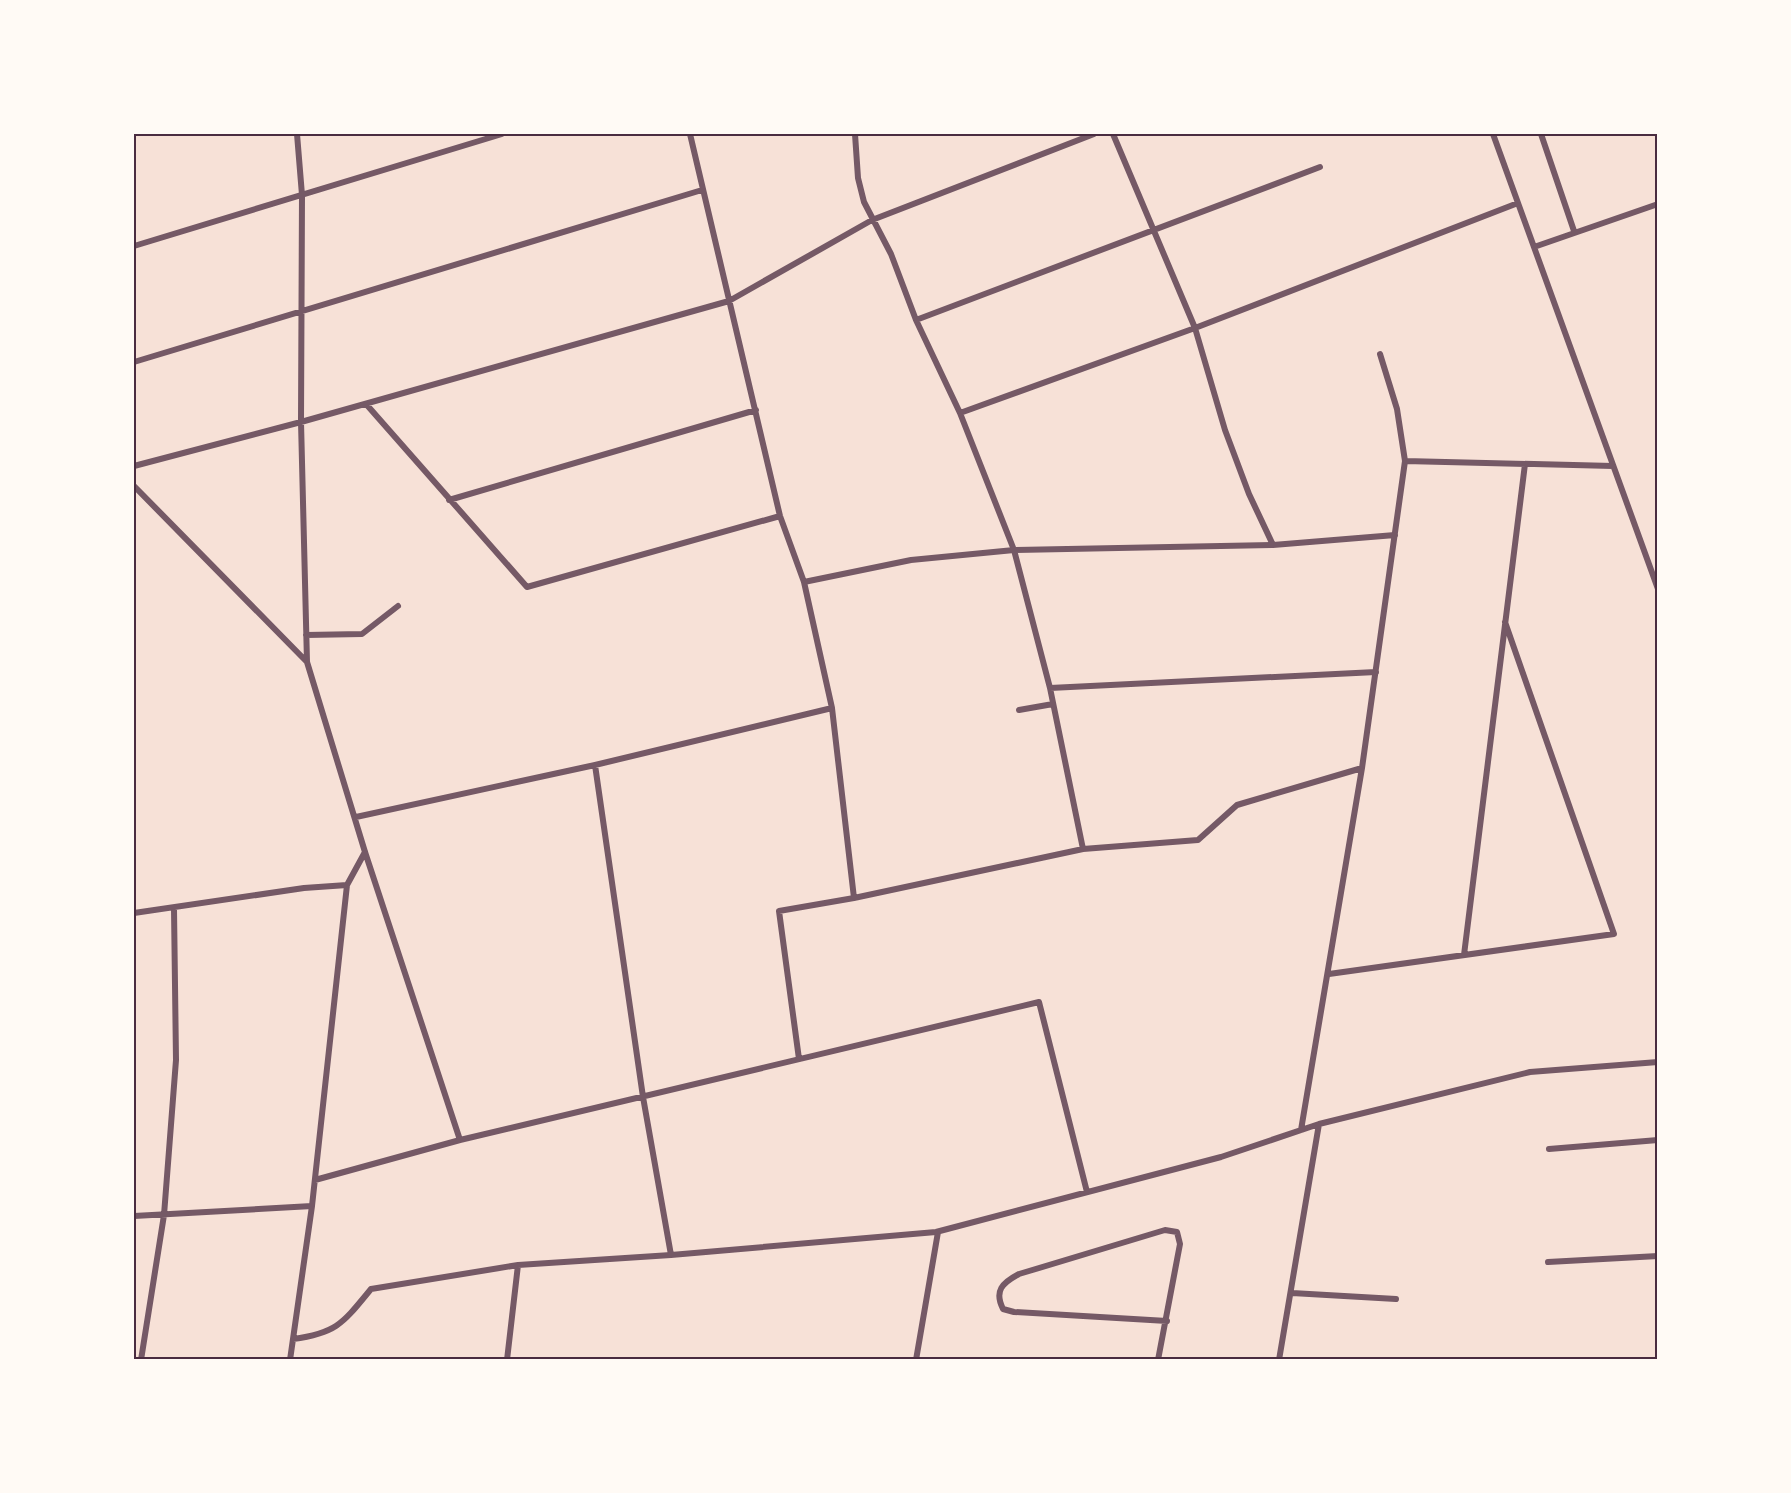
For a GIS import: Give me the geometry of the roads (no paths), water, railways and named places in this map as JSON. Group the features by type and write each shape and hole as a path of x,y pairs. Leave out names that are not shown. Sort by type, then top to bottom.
{"street":[{"path":"297,134 302,195 301,422 307,662 365,852 460,1140"},
{"path":"134,246 502,134"},
{"path":"690,134 780,516 804,582 832,708 854,898"},
{"path":"855,134 858,178 872,220 891,254 916,320 960,413 1014,550 1050,688 1083,849"},
{"path":"134,466 366,404 729,301 872,220 1094,134"},
{"path":"1113,134 1195,328 1225,430 1249,494 1273,545"},
{"path":"1493,134 1658,589"},
{"path":"1541,134 1574,231"},
{"path":"916,320 1320,167"},
{"path":"134,362 702,190"},
{"path":"960,413 1195,328 1518,203"},
{"path":"1534,248 1574,231 1658,204"},
{"path":"1301,1130 1362,768 1405,461 1397,409 1380,354"},
{"path":"366,404 527,587 780,516"},
{"path":"449,500 756,410"},
{"path":"1405,461 1613,466"},
{"path":"1464,955 1525,464"},
{"path":"134,486 307,662"},
{"path":"804,582 910,560 1014,550 1273,545 1395,535"},
{"path":"306,635 362,634 398,606"},
{"path":"1329,974 1614,934 1505,622"},
{"path":"1050,688 1376,672"},
{"path":"1019,710 1053,704"},
{"path":"356,818 595,765 832,708"},
{"path":"595,765 643,1097 671,1255"},
{"path":"799,1059 779,911 854,898 1083,849 1198,840 1237,805 1362,768"},
{"path":"290,1359 312,1206 347,885 365,852"},
{"path":"134,913 174,909 304,888 347,885"},
{"path":"141,1359 164,1215 176,1060 174,909"},
{"path":"315,1180 460,1140 1039,1002 1087,1192"},
{"path":"293,1339 324,1335 348,1317 370,1289 518,1265 671,1255 938,1232 1221,1157 1319,1124 1530,1072 1658,1062"},
{"path":"1279,1359 1319,1124"},
{"path":"1549,1149 1658,1140"},
{"path":"134,1216 312,1206"},
{"path":"1158,1359 1167,1321 1180,1244 1176,1232 1165,1230 1019,1274 1008,1280 999,1290 998,1299 1003,1309 1014,1312 1167,1321"},
{"path":"916,1359 938,1232"},
{"path":"1548,1262 1658,1256"},
{"path":"507,1359 518,1265"},
{"path":"1292,1293 1396,1299"}]}
